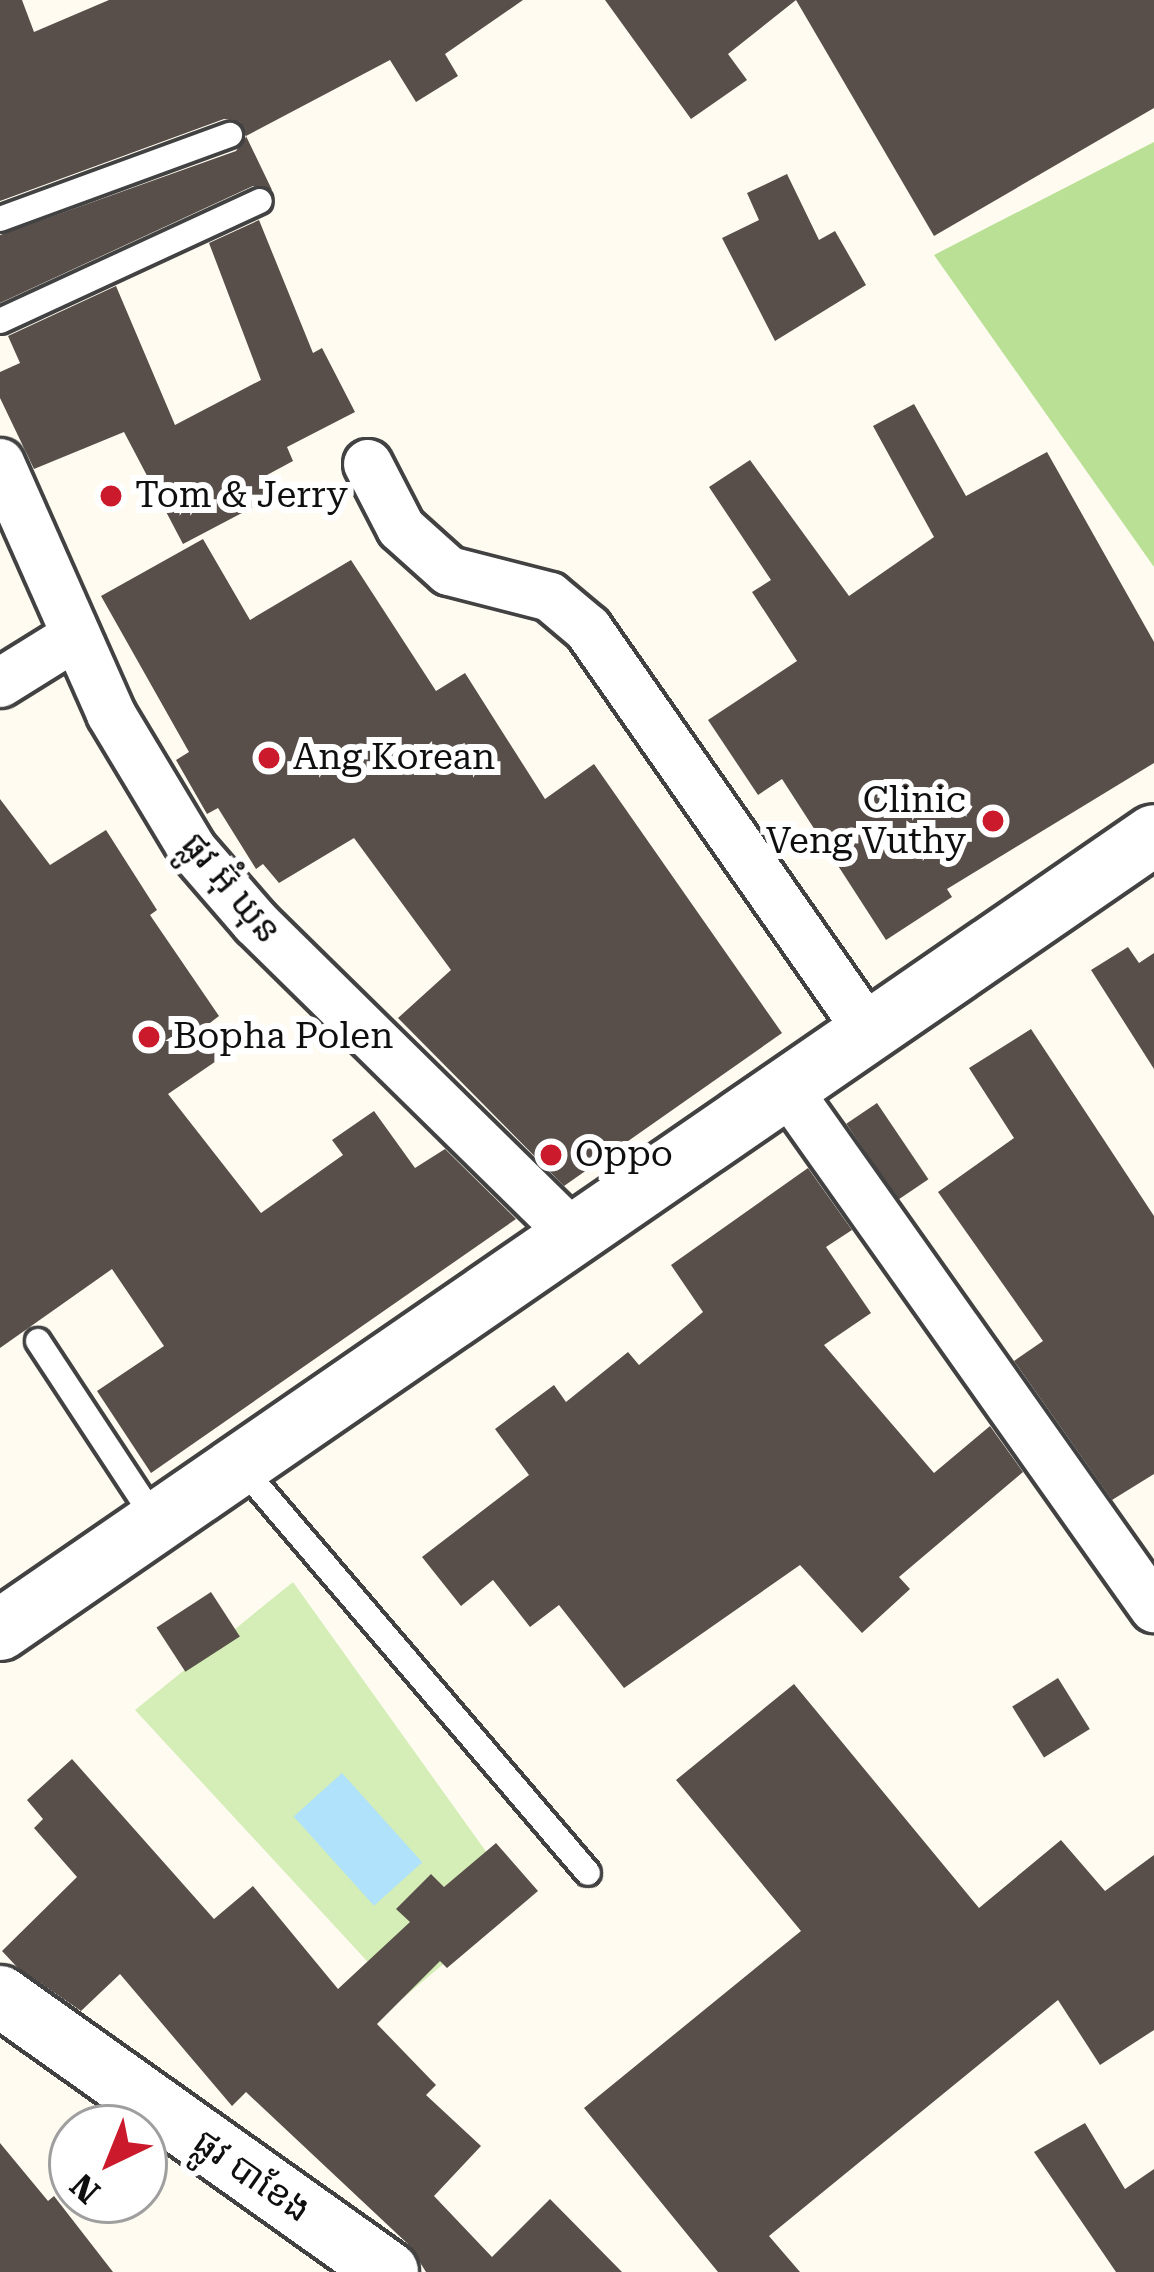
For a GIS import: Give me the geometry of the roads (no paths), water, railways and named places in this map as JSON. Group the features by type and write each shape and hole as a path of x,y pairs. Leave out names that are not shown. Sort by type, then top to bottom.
{"street":[{"name":"ផ្លូវ អ៊ុំ ឃុន","path":"0,463 74,637 192,849 256,922 573,1235"},
{"path":"368,464 401,527 449,571 550,597 588,629 870,1033"},
{"path":"0,683 74,637"},
{"path":"0,1630 161,1526 1154,835"},
{"path":"787,1089 1154,1608"},
{"name":"ផ្លូវ បាខែង","path":"0,1996 388,2272"}],"lane":[{"path":"0,219 230,135"},
{"path":"0,320 260,201"},
{"path":"38,1341 161,1526"},
{"path":"243,1469 588,1873"}],"water":[{"path":"342,1773 422,1862 374,1906 294,1816"}],"place":[{"name":"Tom & Jerry","path":"111,496"},
{"name":"Ang Korean","path":"269,758"},
{"name":"Clinic Veng Vuthy","path":"993,821"},
{"name":"Bopha Polen","path":"149,1037"},
{"name":"Oppo","path":"551,1155"}]}
